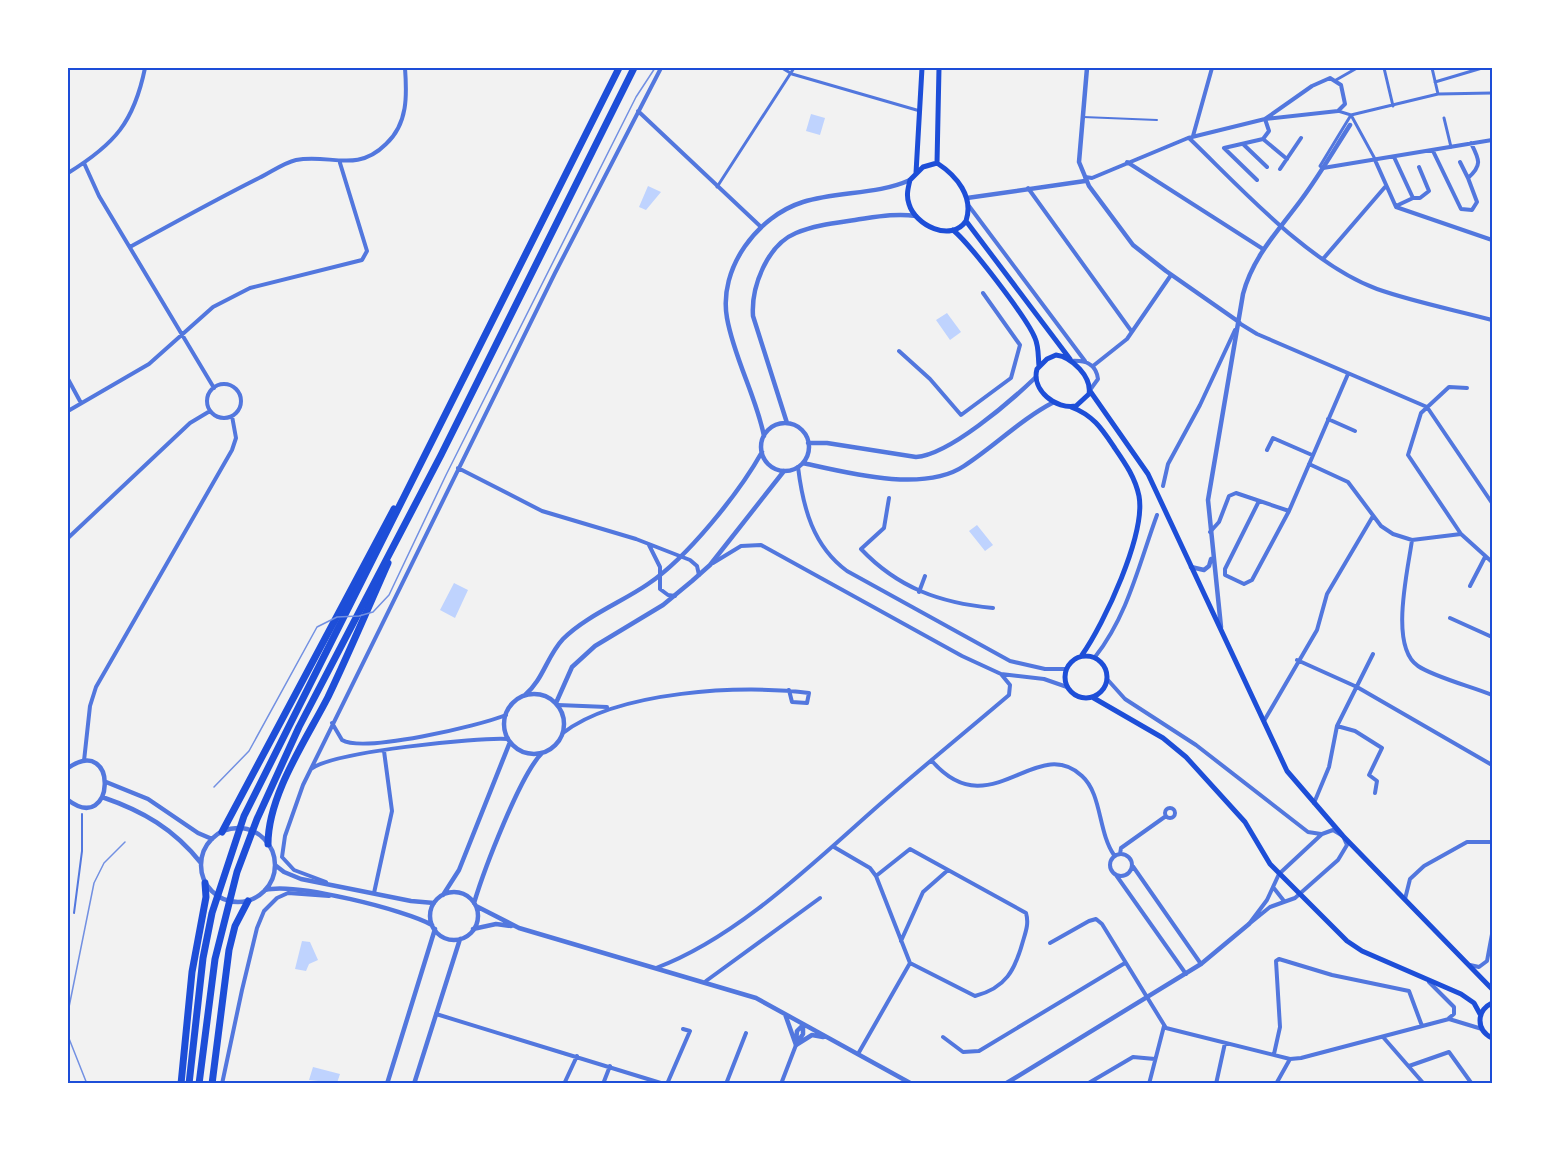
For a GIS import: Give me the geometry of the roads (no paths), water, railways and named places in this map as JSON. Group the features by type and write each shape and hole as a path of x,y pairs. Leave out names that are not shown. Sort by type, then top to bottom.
{"highway":[{"path":"189,1083 203,958 212,913 244,816 618,68"},
{"path":"268,844 272,814 291,768 328,696 396,545 635,68"},
{"path":"222,832 425,452"},
{"path":"199,1083 215,960 237,872 256,819 346,634 441,454"},
{"path":"181,1083 186,1015 206,897 205,883"},
{"path":"212,1083 229,950 242,909 248,901"}],"main road":[{"path":"916,173 922,68"},
{"path":"937,163 939,68"},
{"path":"937,163 952,175 967,198 969,206 966,221 962,226 953,230 929,227 916,216 908,200 910,180 916,173 937,163"},
{"path":"966,221 1086,379 1090,391 1148,474 1262,723 1287,771 1343,836 1492,990"},
{"path":"953,230 967,244 1031,329 1036,340 1039,366 1036,377 1043,392 1054,402 1087,413 1101,428 1128,467 1139,499 1140,518 1113,596 1094,638 1082,656"},
{"path":"1039,366 1053,356 1071,360"},
{"path":"1071,407 1084,401 1090,391"},
{"path":"1092,697 1105,687 1107,678 1102,662 1095,657 1082,656 1072,660 1066,669 1067,687 1078,697 1092,697 1163,738 1186,757 1245,822 1263,854 1280,874 1347,941 1362,951 1467,997 1480,1014 1482,1029 1492,1038"},
{"path":"1480,1014 1492,1003"}],"street":[{"path":"68,173 114,140 132,112 145,68"},
{"path":"130,247 227,193 295,160 329,158 340,163 366,158 387,144 401,121 408,100 405,68"},
{"path":"326,882 294,870 282,857 285,836 310,770 458,468 661,68"},
{"path":"782,68 792,74 920,111"},
{"path":"717,187 795,68"},
{"path":"1087,68 1079,162 1089,186 1133,245 1171,275 1257,334 1427,407 1492,503"},
{"path":"1190,137 1212,68"},
{"path":"1336,80 1357,68"},
{"path":"1384,68 1393,106"},
{"path":"1432,68 1438,94"},
{"path":"1435,82 1482,68"},
{"path":"1265,119 1312,86 1330,78 1341,85 1345,104 1338,111"},
{"path":"967,198 1092,178 1190,137 1265,119 1338,111 1351,115 1438,94 1492,93"},
{"path":"638,111 759,226"},
{"path":"1351,115 1396,207 1492,240"},
{"path":"1322,168 1320,166 1351,115"},
{"path":"1444,118 1451,147"},
{"path":"1257,180 1224,148 1263,139 1269,131 1265,119"},
{"path":"1221,633 1210,532 1209,500 1249,272 1350,125"},
{"path":"1190,137 1282,226 1323,259 1376,289 1492,320"},
{"path":"1280,169 1301,138"},
{"path":"1263,139 1287,159"},
{"path":"1322,168 1492,140"},
{"path":"1242,143 1267,166"},
{"path":"1468,178 1480,165 1471,143"},
{"path":"1433,150 1459,207 1468,211 1477,205 1460,162"},
{"path":"1394,157 1413,198"},
{"path":"1126,162 1263,249"},
{"path":"84,163 99,196 183,332 214,388"},
{"path":"68,411 149,364 213,307 250,288 362,260 367,251 340,163"},
{"path":"1396,207 1413,198 1420,198 1429,191 1419,167"},
{"path":"1089,186 1092,178"},
{"path":"543,753 528,753 509,740 505,731 506,715 510,707 538,681 549,657 564,638 659,576 680,558 751,471 762,452 764,436 726,313 730,283 737,259 759,226 785,208 806,201 896,186 910,180"},
{"path":"1323,259 1385,187"},
{"path":"1028,188 1132,332"},
{"path":"969,206 1085,361 1093,366 1098,379 1090,391"},
{"path":"787,423 753,316 752,301 755,284 764,265 793,234 814,226 892,215 916,216"},
{"path":"1093,366 1118,348 1132,332 1171,275"},
{"path":"899,351 930,379 961,415 1011,378 1020,345 983,293"},
{"path":"1163,486 1167,464 1200,405 1239,322"},
{"path":"1071,360 1085,361"},
{"path":"1259,501 1225,568 1225,574 1244,584 1252,580 1289,511 1348,374"},
{"path":"808,443 827,443 916,457 937,453 1036,377"},
{"path":"68,379 81,403"},
{"path":"210,411 223,418 232,416 241,405 240,395 230,385 214,388"},
{"path":"1467,388 1449,387 1421,413 1408,455 1461,534 1492,561"},
{"path":"210,411 208,400 214,388"},
{"path":"563,733 564,718 557,704 568,674 586,654 676,596 710,565 784,471 800,465 892,478 926,480 939,478 964,466 1035,412 1054,402"},
{"path":"68,538 190,423 210,411"},
{"path":"84,761 90,706 96,687 232,450 236,438 232,416"},
{"path":"1328,419 1355,431"},
{"path":"764,436 774,426 787,423 803,431 808,443 808,454 800,465 802,497 815,536 835,562 1010,661 1045,669 1066,669"},
{"path":"1267,450 1273,438 1312,455"},
{"path":"762,452 768,463 784,471"},
{"path":"1309,464 1348,482 1373,516 1393,534 1412,540 1461,534"},
{"path":"458,468 542,511 648,544 694,563 699,575"},
{"path":"1210,532 1219,522 1229,496 1236,493 1289,511"},
{"path":"889,498 891,505 884,528 861,549 877,566 919,592 960,605 993,608"},
{"path":"1095,657 1118,622 1132,591 1157,515"},
{"path":"1262,723 1297,660 1317,630 1327,594 1373,516"},
{"path":"1412,540 1402,633 1408,656 1418,667 1492,694"},
{"path":"648,544 657,557 659,585 662,592 676,596"},
{"path":"710,565 741,546 768,548 1001,675 1044,679 1067,687"},
{"path":"1191,567 1204,570 1209,566 1212,554"},
{"path":"1470,586 1485,556"},
{"path":"919,592 925,576"},
{"path":"1450,618 1492,637"},
{"path":"1314,803 1329,767 1337,726 1373,654"},
{"path":"1297,660 1356,687 1492,765"},
{"path":"656,968 688,952 750,913 834,847 1008,695 1010,685 1001,675"},
{"path":"1107,678 1125,699 1196,746 1308,832 1322,834"},
{"path":"414,1083 460,939 473,929 477,922 475,904 520,788 534,762 555,745 563,733 592,714 655,699 742,688 789,690 809,693 807,702 792,702 789,690"},
{"path":"525,695 542,695 557,704 592,708 617,707"},
{"path":"332,722 342,740 359,745 447,732 506,715"},
{"path":"1337,726 1355,731 1382,748 1369,775 1377,781 1375,793"},
{"path":"310,770 321,763 384,751 473,739 509,740"},
{"path":"387,1083 433,927 430,917 434,903 443,895 459,871 509,740"},
{"path":"374,893 392,811 384,751"},
{"path":"68,768 84,761 97,765 106,782 148,799 198,833 213,839"},
{"path":"932,761 951,778 979,787 1000,783 1041,766 1056,765 1075,771 1082,776 1091,790 1103,833 1114,855 1110,867 1186,974"},
{"path":"68,800 73,804 88,806 102,797 106,782"},
{"path":"102,797 143,813 173,832 201,863"},
{"path":"1120,854 1121,848 1167,816"},
{"path":"243,829 261,837 268,844 274,865 271,882 265,890 248,901 239,902 221,898 205,883 201,863 203,854 213,839 222,832 243,829"},
{"path":"1005,1083 1186,974 1201,964 1249,924 1269,907 1300,894 1343,854 1347,845 1343,836 1333,830 1322,834 1280,874 1267,900 1249,924"},
{"path":"1405,899 1410,879 1424,866 1467,842 1492,842"},
{"path":"834,847 870,868 876,876 910,963 975,996 1004,981 1017,965 1028,921 1026,913 910,849 876,876"},
{"path":"1114,855 1120,854 1130,858 1132,865 1201,964"},
{"path":"274,865 301,879 434,903"},
{"path":"1116,875 1127,874 1132,865"},
{"path":"900,941 923,892 948,870"},
{"path":"265,890 284,887 407,914 433,927 446,938 460,939"},
{"path":"1272,887 1284,901"},
{"path":"443,895 457,892 519,928"},
{"path":"222,1083 257,928 264,911 277,898 288,893 329,896"},
{"path":"706,981 820,898"},
{"path":"1050,943 1096,919 1102,924 1164,1026 1171,1030 1290,1059 1449,1019 1473,1024 1482,1029"},
{"path":"473,929 496,924 519,928 706,981 756,998 912,1083"},
{"path":"1470,965 1479,967 1487,961 1492,934"},
{"path":"1274,1054 1280,1027 1276,961 1279,959 1332,975 1409,991 1422,1026"},
{"path":"858,1054 910,963"},
{"path":"943,1037 963,1052 979,1051 1125,963"},
{"path":"1422,977 1446,997 1454,1007 1454,1014 1449,1019"},
{"path":"436,1014 662,1083 690,1031 683,1029"},
{"path":"785,1014 796,1045"},
{"path":"782,1083 796,1045 803,1034 804,1024"},
{"path":"1149,1083 1164,1026"},
{"path":"726,1083 746,1033"},
{"path":"796,1045 812,1035 829,1038"},
{"path":"1383,1037 1424,1083"},
{"path":"1216,1083 1225,1043"},
{"path":"1409,1066 1449,1052 1472,1083"},
{"path":"564,1083 577,1056"},
{"path":"1087,1083 1133,1057 1155,1059"},
{"path":"1277,1083 1290,1059"},
{"path":"603,1083 610,1066"}],"lane":[{"path":"1083,117 1157,120"},
{"path":"74,912 82,851 82,814"}],"water":[{"path":"811,114 825,118 820,135 806,131"},
{"path":"648,186 661,192 646,210 639,207"},
{"path":"947,313 961,332 950,340 936,320"},
{"path":"977,525 993,545 985,551 969,531"},
{"path":"454,583 468,590 455,618 440,610"},
{"path":"302,941 310,942 318,960 309,964 306,971 295,969"},
{"path":"313,1067 340,1074 337,1083 309,1080"}],"tram line":[{"path":"214,787 249,751 317,627 337,617 359,616 373,612 389,595 446,475 636,97 655,68"},
{"path":"68,1012 94,883 104,863 125,842"},
{"path":"68,1036 87,1084"}]}
